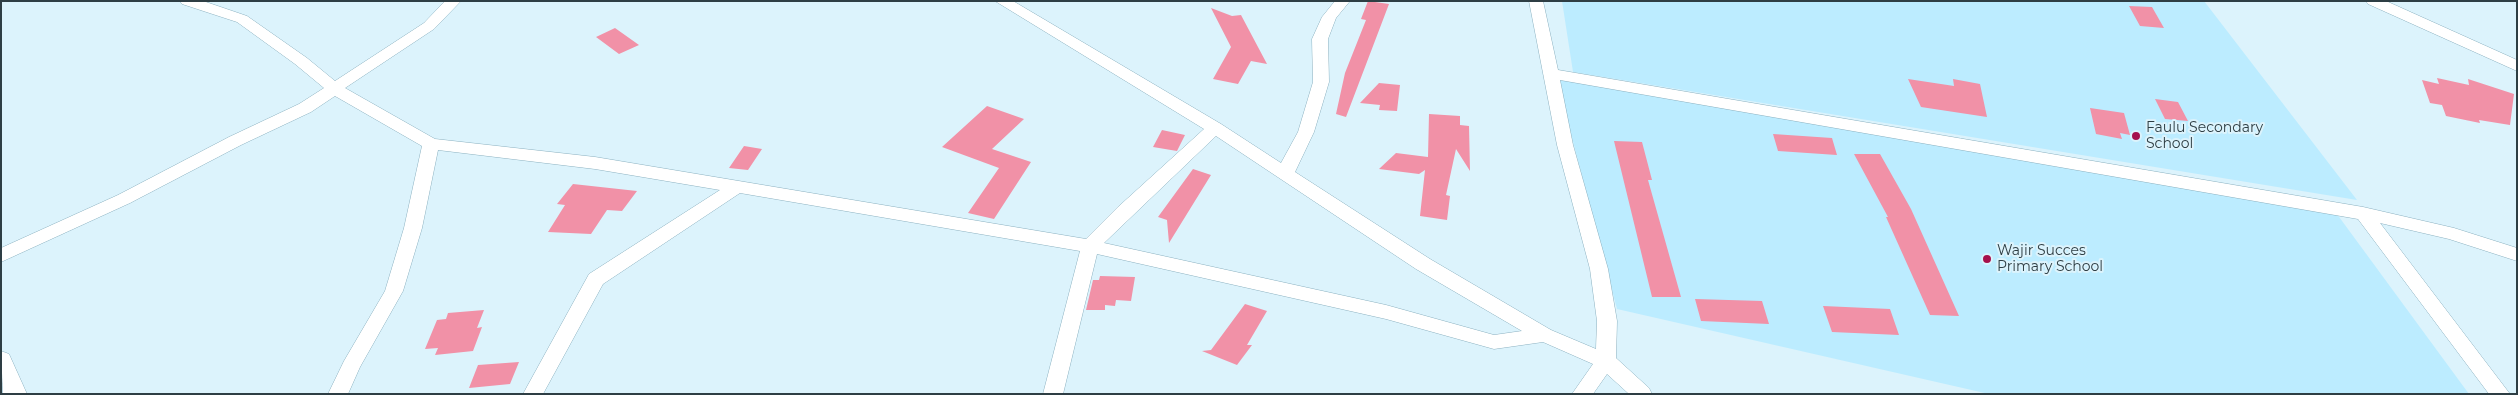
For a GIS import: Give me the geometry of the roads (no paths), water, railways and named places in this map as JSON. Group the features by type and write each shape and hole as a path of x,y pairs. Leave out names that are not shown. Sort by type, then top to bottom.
{"street":[{"path":"187,1 242,19 301,61 333,88 430,144 594,163 1090,246 1386,312 1494,342 1544,335"},
{"path":"1,256 124,199 235,141 305,108 429,26 454,1"},
{"path":"1002,1 1215,128 1423,264 1544,335 1606,361 1642,394"},
{"path":"1286,173 1306,132 1321,82 1320,39 1329,16 1343,1"},
{"path":"1536,1 1566,146 1600,270 1607,321 1606,361 1582,394"},
{"path":"2373,1 2517,66"},
{"path":"1551,74 2363,213 2454,234 2517,255"},
{"path":"1053,394 1090,246 1124,211 1215,128"},
{"path":"338,394 351,366 394,291 414,228 430,144"},
{"path":"533,394 596,278 738,186"},
{"path":"2363,213 2500,394"},
{"path":"1,360 15,394"}],"place":[{"name":"Faulu Secondary School","path":"2136,136"},
{"name":"Wajir Succes Primary School","path":"1987,259"}]}
